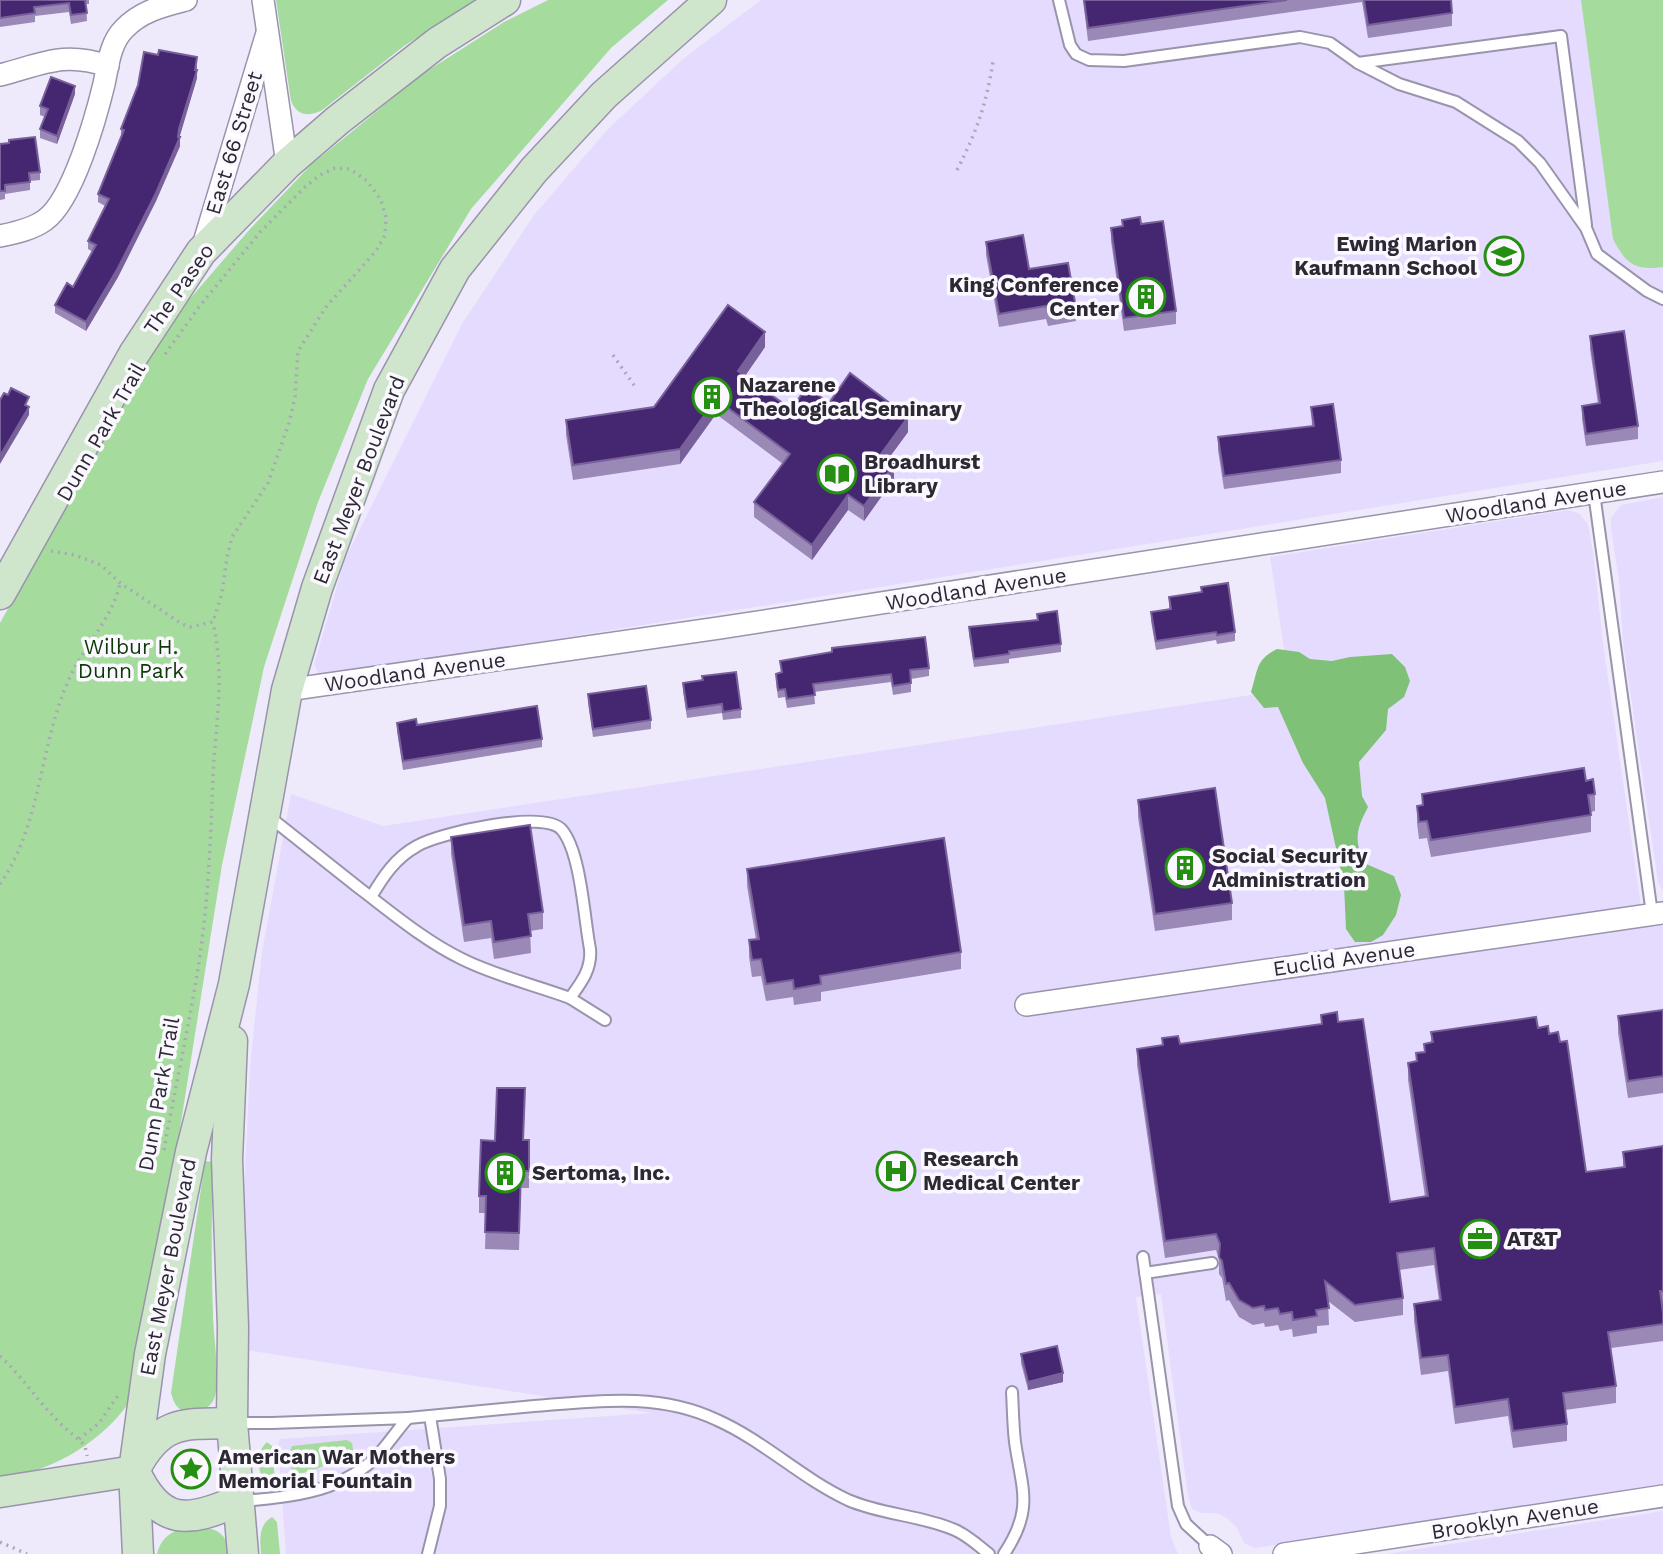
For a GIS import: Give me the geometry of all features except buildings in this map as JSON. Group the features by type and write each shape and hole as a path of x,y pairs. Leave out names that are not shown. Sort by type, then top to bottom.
{"main road":[{"name":"The Paseo","path":"2,587 29,546 134,354 201,252 287,164 338,120 437,43 505,0"},
{"name":"East Meyer Boulevard","path":"138,1554 134,1471 150,1354 188,1165 234,984 287,690 317,589 389,390 455,269 534,170 604,95 711,0"},
{"name":"East Meyer Boulevard","path":"232,1423 233,1327 227,1159 234,984"},
{"path":"134,1471 152,1441 173,1427 232,1423 243,1554"},
{"path":"0,1492 134,1471"},
{"path":"134,1471 149,1497 170,1514 198,1516 237,1501"}],"street":[{"path":"0,236 21,231 46,220 63,199 97,114 112,48 123,29 154,8 186,0"},
{"path":"263,0 287,164"},
{"name":"East 66 Street","path":"201,252 267,33"},
{"path":"0,75 57,59 79,57 108,66"},
{"name":"Woodland Avenue","path":"287,690 732,626 1663,482"},
{"name":"Euclid Avenue","path":"1026,1005 1657,914"},
{"name":"Brooklyn Avenue","path":"1284,1554 1663,1496"}],"lane":[{"path":"1059,0 1070,45 1076,54 1089,60 1124,61 1300,37 1330,43 1358,63 1399,83 1456,103 1518,141 1540,163 1586,228 1597,254 1647,291 1663,299"},
{"path":"1358,63 1561,36 1586,228"},
{"path":"1594,493 1657,914"},
{"path":"265,813 371,897 447,951 466,961 570,999 605,1020"},
{"path":"371,897 394,863 416,846 435,838 453,832 535,820 560,826 573,850 591,958 586,974 570,999"},
{"path":"1143,1257 1178,1506 1186,1524 1215,1550"},
{"path":"1145,1273 1212,1263"},
{"path":"1004,1554 1022,1517 1025,1504 1015,1440 1012,1392"},
{"path":"232,1423 408,1418 606,1400 672,1405 715,1418 748,1436 802,1475 849,1500 933,1521 958,1531 989,1554"},
{"path":"429,1554 440,1506 440,1479 430,1416"},
{"path":"237,1501 298,1494 346,1479 373,1460 408,1418"}],"path":[{"path":"957,170 972,141 985,105 993,62"},
{"name":"Dunn Park Trail","path":"161,361 199,307 261,231 305,187 320,175 335,168 351,169 367,181 381,200 386,218 385,235 376,251 326,307 298,351 295,397 289,423 268,483 232,537 222,593 213,622 221,686 213,773 212,838 202,940 164,1151"},
{"path":"614,355 636,388"},
{"path":"29,546 87,558 101,565 120,583 182,624 190,627 213,622"},
{"path":"0,884 21,844 40,786 52,729 65,688 78,659 114,605 120,583"},
{"path":"0,1356 20,1374 36,1398 79,1439 99,1423 122,1387"},
{"path":"0,1542 27,1554"}],"shaded area":[{"name":"Nazarene Theological Seminary","path":"761,0 1663,0 1663,461 320,677 314,664 345,559 462,324 534,215 607,130 684,58"},
{"path":"1663,497 1663,891 1658,882 1623,642 1611,518 1621,505"},
{"path":"1568,510 1580,514 1588,525 1593,552 1603,643 1644,927 1663,926 1663,1486 1255,1548 1244,1543 1237,1528 1228,1519 1217,1513 1201,1513 1192,1509 1188,1496 1161,1294 1136,1297 1171,1537 1178,1554 286,1554 278,1445 280,1439 651,1413 246,1350 243,1213 250,1066 262,952 291,794 383,826 1290,689 1270,557"},
{"path":"1663,1511 1663,1554 1386,1554"}],"green space":[{"path":"276,0 476,0 404,46 321,111 307,114 299,112 291,101"},
{"name":"Wilbur H. Dunn Park","path":"548,0 668,0 611,48 471,209 368,379 318,502 264,667 222,865 141,1373 125,1408 100,1435 53,1464 0,1479 0,623 126,395 188,301 250,229 311,165 421,75 504,22"},
{"path":"1581,0 1663,0 1663,267 1645,268 1632,264 1613,239"},
{"path":"1277,649 1299,652 1310,659 1332,661 1392,654 1405,667 1410,681 1404,697 1388,709 1386,730 1359,762 1362,796 1368,807 1358,835 1361,855 1364,863 1394,876 1401,895 1396,915 1383,935 1371,942 1355,942 1346,929 1344,885 1325,798 1303,763 1278,707 1264,708 1251,692 1261,662"},
{"path":"205,1161 212,1162 212,1294 217,1381 210,1406 191,1412 178,1407 171,1393"},
{"path":"347,1440 352,1443 353,1450 349,1455 309,1472 292,1474 292,1446"},
{"path":"267,1442 272,1446 275,1481 268,1485 258,1464 260,1452"},
{"path":"272,1517 277,1522 280,1554 261,1554 262,1529"},
{"path":"185,1528 215,1530 225,1538 230,1554 157,1554 167,1536"}],"place":[{"name":"Ewing Marion Kaufmann School","path":"1504,256"},
{"name":"King Conference Center","path":"1146,297"},
{"name":"Nazarene Theological Seminary","path":"712,397"},
{"name":"Broadhurst Library","path":"837,474"},
{"name":"Social Security Administration","path":"1185,868"},
{"name":"Research Medical Center","path":"896,1171"},
{"name":"Sertoma, Inc.","path":"505,1173"},
{"name":"AT&T","path":"1480,1239"},
{"name":"American War Mothers Memorial Fountain","path":"191,1469"}]}
